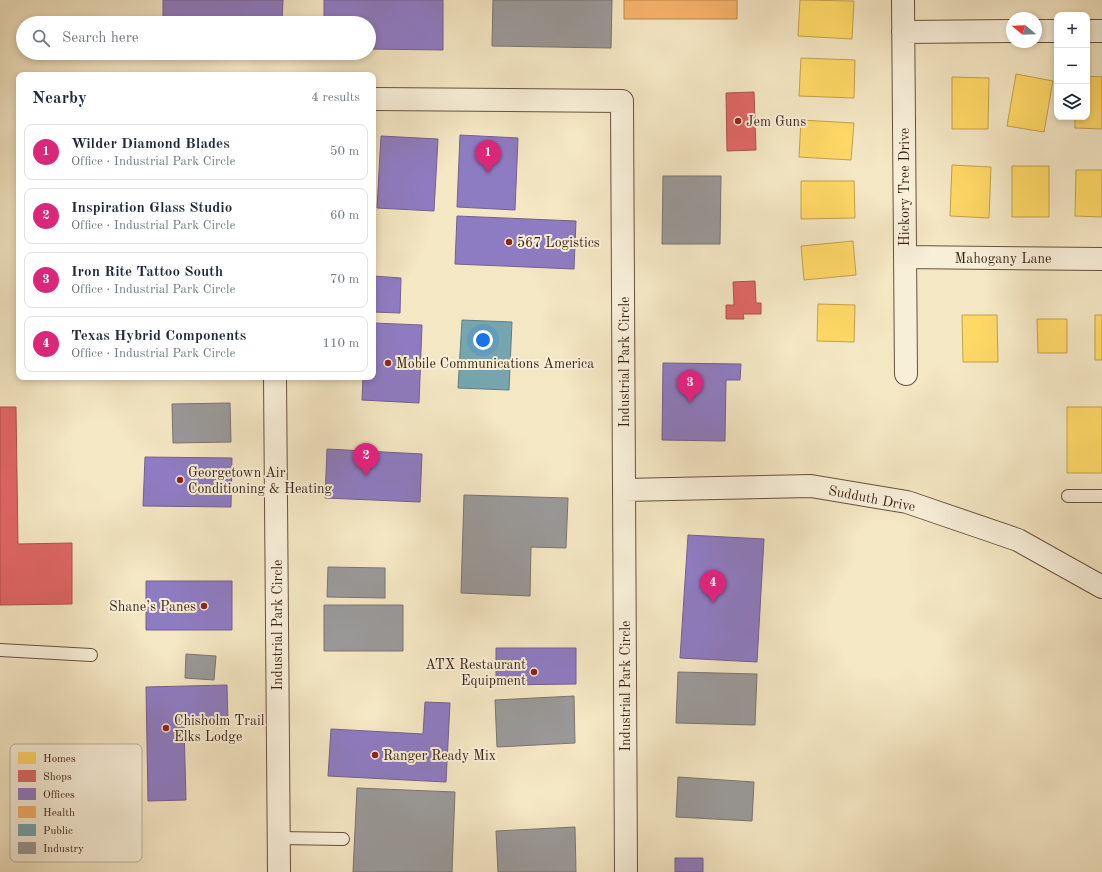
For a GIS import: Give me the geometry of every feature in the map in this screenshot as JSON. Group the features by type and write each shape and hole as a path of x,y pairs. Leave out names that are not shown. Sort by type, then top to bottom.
{"street":[{"name":"Hickory Tree Drive","path":"903,0 906,374"},
{"path":"903,32 1006,31"},
{"path":"1042,31 1054,31"},
{"path":"1090,31 1102,31"},
{"name":"Industrial Park Circle","path":"376,100 622,101 626,872"},
{"name":"Mahogany Lane","path":"905,257 1102,259"},
{"name":"Industrial Park Circle","path":"275,380 279,872"},
{"name":"Sudduth Drive","path":"625,490 811,486 907,502 1018,540 1102,587"}],"lane":[{"path":"1068,496 1102,496"},
{"path":"0,650 91,655"},
{"path":"279,838 344,839"}],"building: Homes":[{"path":"800,0 854,1 852,39 798,36"},
{"path":"801,58 855,60 854,98 799,96"},
{"path":"1016,74 1053,81 1044,132 1007,126"},
{"path":"1090,76 1102,77 1102,129 1075,128 1075,120 1090,120"},
{"path":"952,77 989,78 988,129 952,129"},
{"path":"801,120 854,123 851,160 799,157"},
{"path":"952,165 991,167 989,218 950,216"},
{"path":"1012,166 1049,166 1049,217 1012,217"},
{"path":"1076,170 1102,170 1102,217 1075,216"},
{"path":"801,181 854,181 855,218 801,219"},
{"path":"853,241 856,275 804,280 801,246"},
{"path":"818,304 855,305 854,342 817,341"},
{"path":"962,315 997,315 998,362 963,362"},
{"path":"1095,315 1102,315 1102,360 1095,360"},
{"path":"1037,319 1067,319 1067,353 1038,353"},
{"path":"1067,407 1102,407 1102,473 1067,473"}],"building: Shops":[{"path":"754,92 756,150 727,151 726,93"},
{"path":"755,281 756,303 761,303 761,314 743,314 744,319 726,319 726,305 734,305 733,282"},
{"path":"0,407 16,407 18,544 72,543 72,604 0,605"}],"building: Offices":[{"path":"163,0 283,0 282,16 163,16"},
{"path":"324,0 443,0 443,50 376,49 376,16 324,16"},
{"path":"460,135 518,138 515,210 457,207"},
{"path":"381,136 438,139 434,211 377,208"},
{"path":"457,216 576,221 574,269 455,264"},
{"path":"376,276 401,278 400,313 376,312"},
{"path":"376,323 422,325 419,403 362,400 363,380 376,380"},
{"path":"663,363 741,364 740,380 726,380 725,441 662,440"},
{"path":"327,449 422,454 420,502 325,498"},
{"path":"145,457 232,458 231,507 143,506"},
{"path":"688,535 764,539 757,662 680,658"},
{"path":"146,581 232,581 232,630 146,630"},
{"path":"496,648 576,648 576,684 496,685"},
{"path":"227,685 228,725 184,726 186,800 148,801 146,687"},
{"path":"425,702 450,703 446,782 328,776 331,729 423,734"},
{"path":"675,858 703,858 703,872 675,872"}],"building: Health":[{"path":"624,0 737,0 737,19 624,19"}],"building: Public":[{"path":"462,320 512,322 509,390 458,388"}],"building: Industry":[{"path":"493,0 612,0 611,48 492,46"},
{"path":"663,176 721,176 720,244 662,244"},
{"path":"230,403 231,442 173,443 172,404"},
{"path":"464,495 568,498 566,548 531,547 530,596 461,593"},
{"path":"328,567 385,568 385,598 327,597"},
{"path":"324,605 403,605 403,651 324,651"},
{"path":"186,654 216,656 214,680 185,678"},
{"path":"678,672 757,674 755,725 676,723"},
{"path":"574,696 575,743 497,747 495,700"},
{"path":"678,777 754,782 752,821 676,817"},
{"path":"357,788 455,792 452,872 353,872"},
{"path":"575,827 576,872 498,872 496,831"}],"place":[{"name":"Jem Guns","path":"738,121"},
{"name":"Wilder Diamond Blades","path":"488,173"},
{"name":"567 Logistics","path":"509,242"},
{"name":"Mobile Communications America","path":"388,363"},
{"name":"Iron Rite Tattoo South","path":"690,403"},
{"name":"Inspiration Glass Studio","path":"366,476"},
{"name":"Georgetown Air Conditioning & Heating","path":"180,480"},
{"name":"Texas Hybrid Components","path":"713,603"},
{"name":"Shane’s Panes","path":"204,606"},
{"name":"ATX Restaurant Equipment","path":"534,672"},
{"name":"Chisholm Trail Elks Lodge","path":"166,728"},
{"name":"Ranger Ready Mix","path":"375,755"}]}
